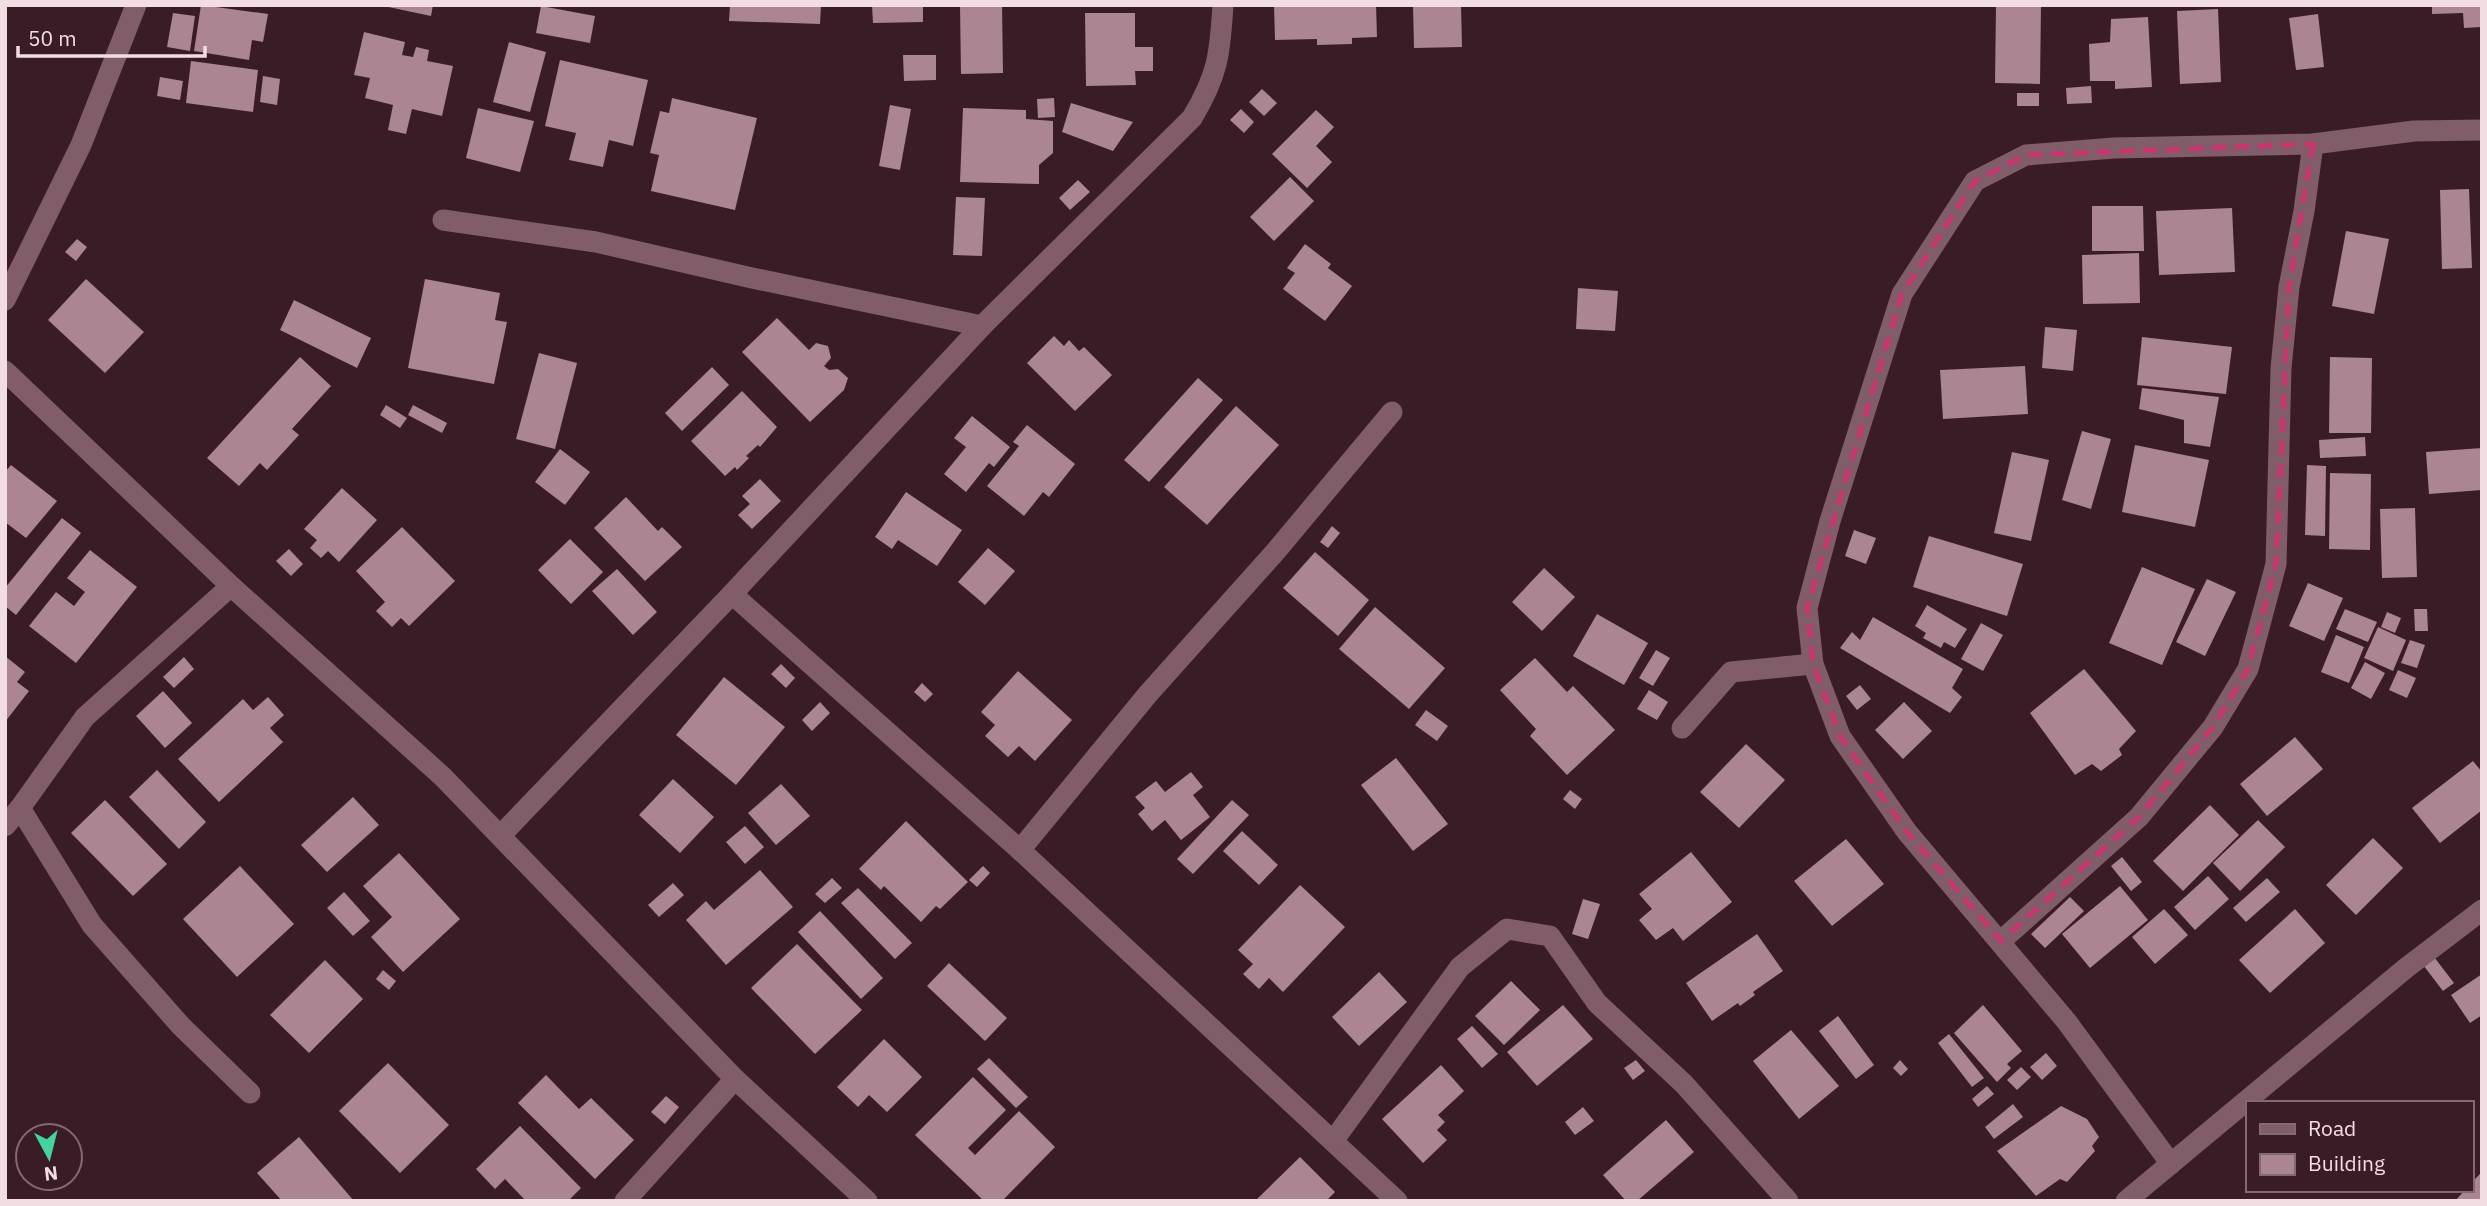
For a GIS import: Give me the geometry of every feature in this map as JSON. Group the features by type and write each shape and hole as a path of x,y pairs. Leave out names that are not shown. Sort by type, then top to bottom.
{"street":[{"path":"5,300 81,145 136,5"},
{"path":"501,835 732,594 982,326 1192,118 1209,90 1220,59 1223,5"},
{"path":"2171,1164 2067,1022 1907,832 1840,736 1813,664 1807,608 1830,521 1902,294 1975,181 2025,155 2114,148 2313,144 2414,131 2482,130"},
{"path":"2001,941 2140,817 2213,727 2248,669 2276,564 2281,368 2289,287 2304,211 2313,144"},
{"path":"443,220 596,242 982,326"},
{"path":"5,371 231,586 405,742 501,835 735,1079 867,1201"},
{"path":"1020,850 1148,694 1276,551 1392,412"},
{"path":"5,826 85,717 231,586"},
{"path":"732,594 1020,850 1397,1201"},
{"path":"1682,728 1731,672 1813,664"},
{"path":"20,808 92,925 181,1026 250,1093"},
{"path":"2247,1101 2406,968 2482,910"},
{"path":"1334,1141 1460,967 1507,929 1550,936 1597,1003 1684,1084 1788,1201"},
{"path":"625,1201 735,1079"},
{"path":"2126,1201 2246,1101"}],"highlighted area":[{"path":"2313,144 2289,287 2276,564 2264,617 2248,669 2213,727 2139,817 2001,941 1907,832 1840,736 1813,664 1807,608 1902,294 1975,181 2026,155"}],"building":[{"path":"201,5 268,14 263,42 252,40 249,60 194,51"},
{"path":"379,5 433,5 431,16"},
{"path":"730,5 821,5 820,24 729,21"},
{"path":"872,5 923,5 923,22 873,23"},
{"path":"960,5 1002,5 1003,73 961,74"},
{"path":"1274,5 1376,5 1377,37 1352,38 1352,44 1317,45 1317,39 1275,40"},
{"path":"1413,5 1461,5 1462,47 1414,48"},
{"path":"1996,5 2041,5 2040,84 1995,83"},
{"path":"2432,5 2482,5 2482,27 2464,28 2463,13 2432,14"},
{"path":"541,6 595,16 590,43 536,33"},
{"path":"2218,9 2221,82 2180,84 2177,11"},
{"path":"173,13 195,16 190,51 167,47"},
{"path":"1085,13 1135,13 1135,47 1153,47 1153,71 1135,71 1136,85 1086,86"},
{"path":"2318,14 2324,67 2296,70 2289,18"},
{"path":"2148,17 2152,87 2115,89 2115,81 2090,81 2089,44 2110,42 2111,19"},
{"path":"364,32 405,42 402,55 413,57 416,47 429,50 427,61 453,66 442,116 412,109 406,134 388,130 393,105 365,98 370,78 354,75"},
{"path":"509,42 546,52 530,112 493,102"},
{"path":"903,55 936,55 936,80 904,81"},
{"path":"560,60 648,80 633,146 609,140 603,167 569,160 576,133 545,126"},
{"path":"191,61 258,70 253,112 186,103"},
{"path":"263,76 280,79 277,105 260,102"},
{"path":"160,77 183,81 180,100 157,96"},
{"path":"2091,86 2092,103 2067,104 2066,88"},
{"path":"1262,89 1277,103 1264,116 1249,102"},
{"path":"2017,93 2039,93 2039,106 2017,106"},
{"path":"672,98 757,118 735,210 651,191 659,155 650,153 660,111 669,113"},
{"path":"1054,98 1055,117 1038,118 1037,99"},
{"path":"1071,103 1133,122 1113,151 1062,132"},
{"path":"890,105 911,109 900,170 879,166"},
{"path":"478,108 534,121 520,172 466,158"},
{"path":"963,108 1026,110 1026,119 1053,121 1053,153 1039,165 1039,184 960,182"},
{"path":"1241,109 1254,122 1244,133 1230,120"},
{"path":"1316,110 1334,127 1316,146 1332,162 1307,188 1272,154"},
{"path":"1290,177 1314,201 1274,241 1250,217"},
{"path":"1078,180 1090,192 1070,210 1059,198"},
{"path":"2469,189 2472,268 2442,269 2440,190"},
{"path":"956,197 985,198 982,256 953,255"},
{"path":"2092,206 2143,206 2144,251 2092,251"},
{"path":"2232,208 2235,272 2159,275 2156,211"},
{"path":"2346,231 2389,239 2374,314 2332,306"},
{"path":"77,239 87,247 76,261 65,252"},
{"path":"1305,244 1331,264 1328,268 1352,286 1325,321 1283,289 1295,273 1287,268"},
{"path":"2139,253 2140,303 2083,304 2082,255"},
{"path":"86,279 144,332 105,373 48,320"},
{"path":"425,279 500,293 495,320 507,322 494,384 408,368"},
{"path":"1578,288 1618,291 1615,331 1576,329"},
{"path":"294,300 371,338 357,368 280,330"},
{"path":"777,318 809,350 816,343 828,346 831,358 824,366 829,370 838,369 848,378 844,390 810,422 742,352"},
{"path":"2045,327 2077,330 2073,371 2042,368"},
{"path":"1054,336 1064,346 1069,340 1079,351 1084,347 1112,375 1075,411 1027,363"},
{"path":"2142,337 2232,347 2226,394 2137,385"},
{"path":"539,353 577,363 555,449 516,439"},
{"path":"300,357 331,386 292,429 299,435 267,470 260,463 239,486 207,458"},
{"path":"2330,357 2372,358 2371,433 2329,433"},
{"path":"2025,366 2028,414 1943,419 1940,370"},
{"path":"712,367 729,385 682,431 665,413"},
{"path":"1198,378 1223,400 1149,482 1124,460"},
{"path":"2142,388 2219,397 2210,447 2184,443 2184,420 2139,409"},
{"path":"742,391 777,427 760,447 758,445 746,456 749,458 737,470 735,467 725,476 691,441"},
{"path":"386,405 407,418 400,428 380,415"},
{"path":"413,405 447,423 442,433 408,415"},
{"path":"1236,406 1279,445 1207,525 1164,487"},
{"path":"972,416 1010,447 994,467 989,463 966,492 944,474 966,447 954,438"},
{"path":"1027,425 1075,464 1049,497 1043,492 1024,516 987,486 1019,446 1013,442"},
{"path":"2082,431 2111,439 2091,509 2062,500"},
{"path":"2365,437 2366,456 2320,458 2319,440"},
{"path":"2135,445 2209,460 2195,527 2122,512"},
{"path":"2482,448 2482,490 2429,494 2426,452"},
{"path":"560,449 590,472 565,505 535,482"},
{"path":"2012,452 2049,460 2031,541 1994,533"},
{"path":"11,465 57,501 26,538 5,522 5,472"},
{"path":"2307,465 2326,466 2325,536 2305,535"},
{"path":"2330,473 2371,474 2370,550 2329,549"},
{"path":"760,479 781,501 752,529 738,515 750,504 742,496"},
{"path":"342,488 377,520 339,562 328,551 321,558 310,548 317,540 304,529"},
{"path":"906,492 962,530 937,566 898,540 892,549 875,537"},
{"path":"626,497 658,531 662,527 682,547 645,581 594,528"},
{"path":"2415,508 2417,577 2382,578 2380,509"},
{"path":"62,518 81,533 16,615 5,606 5,588"},
{"path":"1332,526 1340,533 1328,548 1320,542"},
{"path":"402,527 455,581 409,626 401,618 392,627 376,611 385,602 356,571"},
{"path":"1854,530 1876,538 1866,564 1845,556"},
{"path":"1929,536 2023,564 2007,616 1913,587"},
{"path":"570,539 603,572 571,604 538,570"},
{"path":"988,548 1015,571 985,605 958,582"},
{"path":"289,549 303,564 291,576 276,561"},
{"path":"90,550 137,587 76,663 29,626 56,592 74,606 85,592 67,578"},
{"path":"1315,552 1369,600 1338,636 1283,588"},
{"path":"2142,567 2195,589 2162,665 2109,643"},
{"path":"1544,568 1575,597 1542,631 1512,602"},
{"path":"617,569 657,612 633,635 592,591"},
{"path":"2207,579 2236,592 2205,656 2176,642"},
{"path":"2308,583 2343,598 2324,641 2289,626"},
{"path":"1927,605 1967,629 1955,648 1944,642 1941,648 1923,638 1926,633 1915,626"},
{"path":"1375,607 1445,668 1409,709 1339,649"},
{"path":"2345,609 2377,622 2368,642 2336,629"},
{"path":"2414,609 2427,609 2428,631 2415,631"},
{"path":"2387,612 2401,618 2395,633 2381,627"},
{"path":"1597,614 1648,643 1624,685 1573,656"},
{"path":"1873,617 1963,669 1952,688 1962,697 1950,713 1840,648 1852,632 1860,640"},
{"path":"1981,623 2003,635 1983,671 1961,659"},
{"path":"2378,627 2406,640 2393,671 2364,658"},
{"path":"2336,635 2364,647 2349,683 2321,672"},
{"path":"2410,640 2425,645 2417,668 2401,663"},
{"path":"1656,650 1670,658 1653,686 1639,678"},
{"path":"5,656 25,672 17,682 29,691 5,722"},
{"path":"184,657 194,669 174,688 163,677"},
{"path":"1535,658 1567,692 1573,686 1615,730 1567,775 1530,736 1536,729 1500,690"},
{"path":"2365,662 2385,673 2371,699 2351,688"},
{"path":"781,664 795,678 786,688 771,674"},
{"path":"2084,669 2136,731 2119,749 2122,755 2101,771 2092,764 2075,775 2030,713"},
{"path":"2398,670 2416,678 2407,698 2389,690"},
{"path":"1018,671 1072,720 1035,761 1019,746 1008,757 985,736 995,725 981,712"},
{"path":"724,677 785,727 736,785 676,735"},
{"path":"922,683 933,694 925,702 914,692"},
{"path":"1860,685 1871,699 1857,710 1846,696"},
{"path":"1649,690 1668,702 1657,720 1637,709"},
{"path":"163,691 192,723 165,748 136,716"},
{"path":"268,697 284,715 270,728 283,742 219,802 178,759 243,699 253,710"},
{"path":"820,702 830,713 812,731 802,720"},
{"path":"1904,702 1932,731 1903,759 1875,730"},
{"path":"1426,710 1448,726 1437,741 1415,725"},
{"path":"2295,737 2323,769 2267,816 2240,784"},
{"path":"1746,744 1785,780 1739,828 1700,792"},
{"path":"1396,758 1448,824 1413,851 1361,785"},
{"path":"2473,761 2482,772 2482,810 2440,843 2412,808"},
{"path":"157,770 206,822 179,849 129,797"},
{"path":"1191,772 1203,787 1193,795 1210,817 1181,840 1165,820 1152,831 1138,814 1145,808 1135,797 1156,781 1165,792"},
{"path":"673,779 714,817 680,853 639,815"},
{"path":"781,784 810,816 776,845 748,813"},
{"path":"1570,790 1582,799 1575,809 1563,799"},
{"path":"353,797 379,825 327,872 301,845"},
{"path":"105,800 167,864 133,896 71,833"},
{"path":"1232,800 1249,815 1193,874 1177,859"},
{"path":"2210,805 2239,835 2183,891 2153,861"},
{"path":"2258,820 2285,847 2240,891 2213,863"},
{"path":"906,821 968,882 940,909 936,906 921,922 884,886 881,890 859,869"},
{"path":"745,826 764,847 745,864 726,842"},
{"path":"1242,831 1278,865 1259,885 1223,851"},
{"path":"2373,838 2403,868 2356,915 2326,885"},
{"path":"1846,839 1884,884 1832,926 1794,881"},
{"path":"1691,852 1732,902 1683,941 1673,928 1656,940 1639,920 1652,909 1639,894"},
{"path":"399,853 460,919 403,972 371,937 392,917 363,886"},
{"path":"2122,857 2142,882 2131,891 2111,866"},
{"path":"240,866 294,924 237,977 183,919"},
{"path":"983,866 990,873 977,887 969,880"},
{"path":"760,870 793,907 726,965 686,920 706,901 714,910"},
{"path":"2208,876 2229,899 2195,930 2174,907"},
{"path":"832,878 842,888 825,903 815,894"},
{"path":"2267,878 2280,892 2246,922 2233,908"},
{"path":"673,883 684,895 659,917 648,905"},
{"path":"1300,885 1345,927 1283,992 1269,978 1259,989 1243,974 1253,964 1238,950"},
{"path":"2120,886 2148,920 2090,968 2062,934"},
{"path":"858,888 912,943 895,959 841,903"},
{"path":"344,892 370,921 353,936 327,908"},
{"path":"2070,897 2084,911 2045,948 2031,934"},
{"path":"1583,899 1600,904 1588,939 1572,934"},
{"path":"2164,909 2188,935 2155,964 2132,937"},
{"path":"2295,909 2325,943 2270,993 2239,960"},
{"path":"820,911 883,978 861,999 798,932"},
{"path":"1757,934 1783,971 1753,992 1755,995 1740,1006 1738,1003 1712,1021 1686,983"},
{"path":"797,944 862,1010 815,1054 751,988"},
{"path":"2431,953 2454,983 2443,991 2420,961"},
{"path":"325,960 363,999 309,1053 270,1015"},
{"path":"949,963 1007,1018 985,1041 927,986"},
{"path":"383,970 396,981 389,990 376,979"},
{"path":"1379,972 1407,1002 1359,1046 1332,1017"},
{"path":"2482,974 2482,1015 2470,1023 2451,995"},
{"path":"1511,981 1540,1010 1504,1045 1475,1016"},
{"path":"1563,1005 1593,1039 1537,1086 1507,1052"},
{"path":"1983,1005 2022,1051 2007,1064 2011,1068 1997,1082 1954,1033"},
{"path":"1838,1016 1874,1065 1856,1079 1819,1031"},
{"path":"1472,1026 1498,1054 1482,1068 1457,1039"},
{"path":"1791,1030 1839,1086 1799,1119 1753,1061"},
{"path":"1949,1034 1984,1078 1972,1087 1938,1043"},
{"path":"884,1039 922,1077 887,1112 869,1095 858,1107 837,1087"},
{"path":"2046,1053 2057,1066 2042,1080 2030,1067"},
{"path":"989,1058 1028,1097 1016,1108 977,1069"},
{"path":"1636,1060 1645,1071 1633,1080 1624,1068"},
{"path":"1900,1060 1908,1069 1901,1076 1893,1068"},
{"path":"388,1063 449,1125 400,1173 339,1111"},
{"path":"1441,1065 1464,1091 1438,1115 1445,1122 1437,1130 1447,1140 1423,1163 1382,1119"},
{"path":"2021,1067 2031,1077 2017,1090 2007,1080"},
{"path":"546,1075 579,1109 591,1098 634,1140 595,1179 518,1103"},
{"path":"973,1077 1006,1110 968,1148 975,1155 1019,1111 1055,1147 1002,1201 984,1201 915,1135"},
{"path":"1987,1086 1994,1094 1978,1107 1972,1099"},
{"path":"666,1096 679,1107 665,1124 651,1112"},
{"path":"2013,1104 2023,1117 1994,1139 1985,1127"},
{"path":"2061,1106 2087,1119 2099,1137 2092,1146 2095,1151 2067,1182 2060,1179 2036,1196 1997,1151"},
{"path":"1583,1107 1594,1121 1575,1135 1565,1122"},
{"path":"1666,1120 1694,1152 1637,1201 1626,1201 1603,1175"},
{"path":"520,1126 581,1188 568,1201 526,1201 505,1179 495,1189 476,1169"},
{"path":"299,1137 354,1201 282,1201 257,1173"},
{"path":"1300,1157 1335,1192 1326,1201 1255,1201"},
{"path":"2482,1172 2482,1201 2455,1201 2463,1192 2473,1192 2473,1181"}]}
